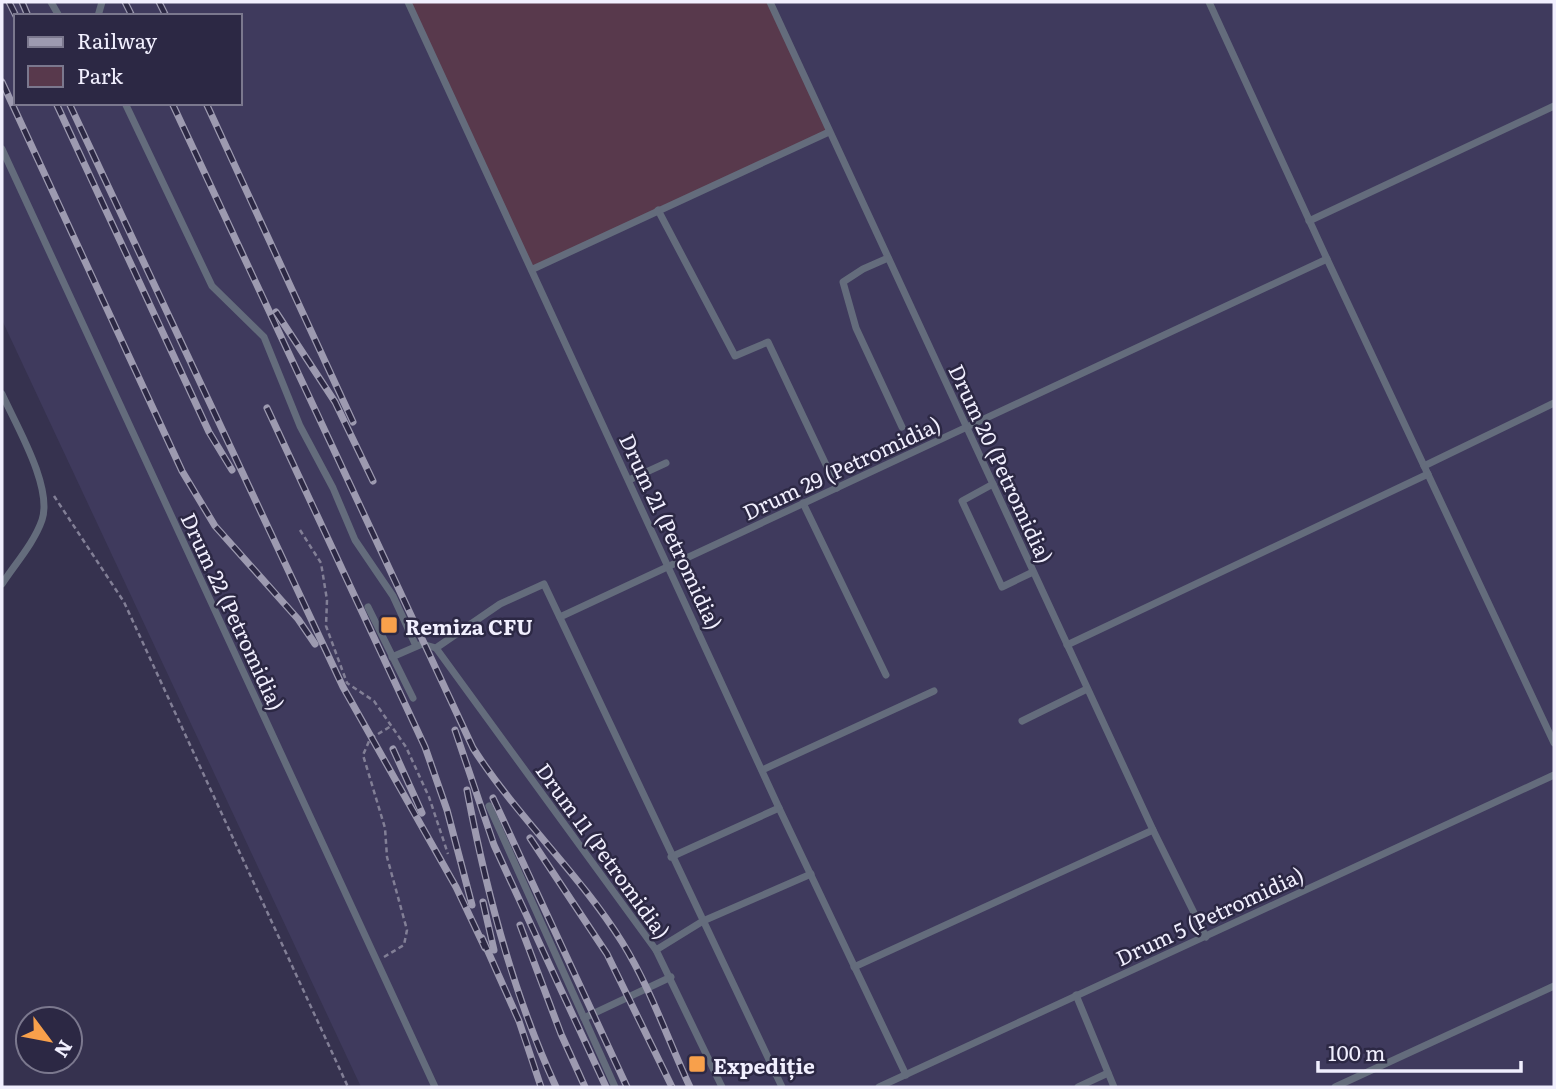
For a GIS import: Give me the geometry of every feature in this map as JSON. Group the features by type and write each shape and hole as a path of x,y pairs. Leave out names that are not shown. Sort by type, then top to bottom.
{"lane":[{"name":"Drum 21 (Petromidia)","path":"408,2 779,808 906,1075"},
{"name":"Drum 20 (Petromidia)","path":"771,2 1153,830 1206,937"},
{"path":"1209,2 1326,260 1554,743"},
{"path":"126,105 212,286 264,337 300,426 329,479 355,540 393,596 416,646"},
{"path":"1309,221 1554,106"},
{"path":"533,269 829,132"},
{"name":"Drum 22 (Petromidia)","path":"2,149 435,1087"},
{"path":"658,210 735,356 768,342 837,488"},
{"path":"888,258 863,268 843,282 856,328 902,427"},
{"name":"Drum 29 (Petromidia)","path":"560,617 1326,260"},
{"path":"2,394 37,470 44,506 37,533 2,584"},
{"path":"1424,466 1554,403"},
{"path":"629,480 666,463"},
{"path":"1067,645 1428,474"},
{"path":"993,484 962,501 1002,587 1034,572"},
{"path":"803,503 886,675"},
{"path":"393,657 422,644 436,648 500,604 544,584 782,1087"},
{"path":"368,607 413,698"},
{"name":"Drum 11 (Petromidia)","path":"436,648 656,950 722,1087"},
{"path":"1022,721 1087,688"},
{"path":"762,770 934,691"},
{"name":"Drum 5 (Petromidia)","path":"879,1087 1554,775"},
{"path":"489,806 615,1087"},
{"path":"671,857 779,808"},
{"path":"855,967 1153,830"},
{"path":"656,950 703,921 811,874"},
{"path":"584,1018 671,977"},
{"path":"1335,1087 1554,986"},
{"path":"1076,995 1114,1087"},
{"path":"1078,1087 1108,1073"}],"path":[{"path":"51,492 124,602 348,1087"},
{"path":"300,530 321,563 327,600 327,626 347,683 374,701 406,747 429,797 448,854"},
{"path":"377,960 397,951 407,938 387,856 385,828 363,755 370,739 391,726"}],"shaded area":[{"path":"2,2 1554,2 1554,1087 361,1087 2,320"}],"green space":[{"path":"408,2 769,2 829,132 533,269"}],"railway":[{"path":"9,2 15,14"},
{"path":"22,2 27,14"},
{"path":"125,2 131,14"},
{"path":"159,2 165,14"},
{"path":"2,82 182,471 215,526 298,619 315,644"},
{"path":"57,105 209,432 232,470"},
{"path":"70,105 343,687 456,887 485,948"},
{"path":"173,105 473,748 509,798 587,892 622,942 650,995 690,1087"},
{"path":"207,105 353,422"},
{"path":"276,312 335,402 373,481"},
{"path":"267,408 425,747 447,810 472,905"},
{"path":"455,730 494,845 606,1087"},
{"path":"393,749 422,813"},
{"path":"467,790 492,904 514,979 556,1087"},
{"path":"493,798 627,1087"},
{"path":"530,838 607,954 672,1087"},
{"path":"483,902 494,950"},
{"path":"520,925 561,1034 585,1087"},
{"path":"482,938 519,1021 541,1087"}],"place":[{"name":"Remiza CFU","path":"389,625"},
{"name":"Expediție","path":"697,1064"}]}
